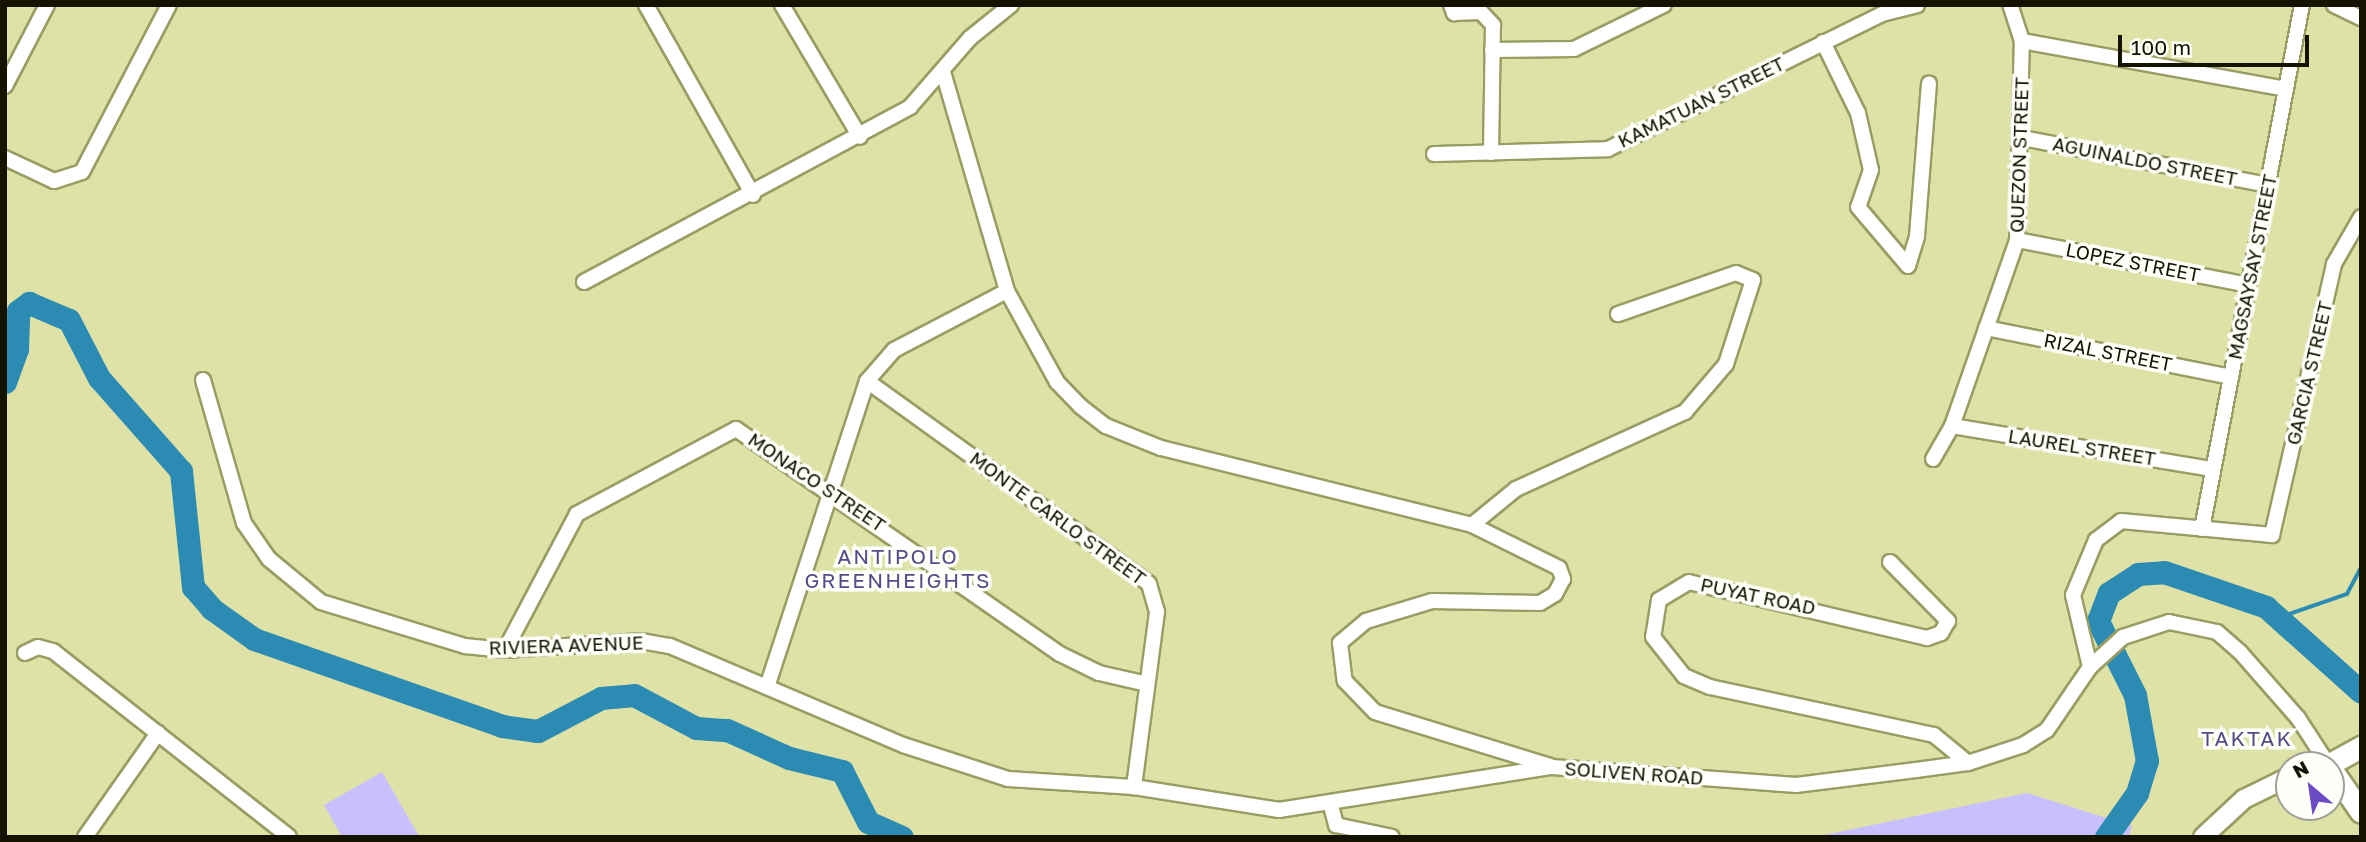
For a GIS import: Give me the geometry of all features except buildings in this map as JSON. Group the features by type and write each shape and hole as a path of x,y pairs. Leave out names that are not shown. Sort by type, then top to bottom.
{"main road":[{"path":"2345,755 2361,747"},
{"path":"2345,791 2361,812"}],"street":[{"path":"5,86 47,5"},
{"path":"5,158 54,181 72,179 90,163 169,5"},
{"path":"646,5 752,195"},
{"path":"782,5 860,137"},
{"path":"584,282 752,195 910,107 970,38 1011,5"},
{"path":"1451,5 1454,13 1485,15 1493,25 1491,153"},
{"path":"1492,50 1574,49 1664,5"},
{"name":"KAMATUAN STREET","path":"1434,153 1608,149 1823,42 1879,10 1917,5"},
{"name":"QUEZON STREET","path":"1933,459 1952,426 2017,240 2022,138 2022,41 2010,5"},
{"name":"MAGSAYSAY STREET","path":"2202,529 2302,5"},
{"path":"2333,5 2361,18"},
{"path":"2022,41 2286,89"},
{"path":"1823,42 1858,113 1871,170 1858,207 1908,266 1917,236 1929,83"},
{"path":"943,72 1007,291 1057,382 1107,426 1161,448 1472,525 1551,560 1563,579 1555,594 1512,607 1433,601 1366,621 1340,643 1345,681 1376,712 1552,766"},
{"name":"AGUINALDO STREET","path":"2022,138 2269,185"},
{"name":"GARCIA STREET","path":"2202,529 2272,535 2334,264 2361,217"},
{"name":"LOPEZ STREET","path":"2017,240 2248,285"},
{"path":"1472,525 1516,489 1685,412 1726,364 1753,279 1736,273 1618,314"},
{"path":"767,687 828,491 867,381 894,350 1007,291"},
{"name":"RIZAL STREET","path":"1986,327 2231,377"},
{"name":"RIVIERA AVENUE","path":"203,380 233,494 269,559 321,602 465,646 505,650 640,641 716,661 767,687 902,745 1008,779 1134,787"},
{"name":"MONTE CARLO STREET","path":"867,381 1149,584 1157,612 1134,787"},
{"name":"LAUREL STREET","path":"1952,426 2212,468"},
{"name":"MONACO STREET","path":"505,650 577,514 715,435 744,431 1060,654 1099,673 1147,684"},
{"path":"2093,664 2073,595 2096,540 2121,521 2202,529"},
{"name":"PUYAT ROAD","path":"1890,562 1948,621 1941,633 1927,639 1689,582 1659,600 1653,637 1684,676 1710,687 1934,735 1968,763"},
{"name":"SOLIVEN ROAD","path":"1134,787 1279,810 1331,806 1552,766 1796,785 1968,763 2023,745 2047,730 2093,664 2123,637 2169,622 2217,632 2269,683 2315,751"},
{"path":"26,653 38,647 53,651 289,837"},
{"path":"85,837 158,733"},
{"path":"2203,837 2244,799 2275,784"},
{"path":"1331,806 1336,825 1392,837"}],"shaded area":[{"path":"382,772 419,836 342,837 324,805"},
{"path":"2027,793 2132,826 2129,837 1814,837"}],"waterway":[{"path":"5,382 17,349 18,311 29,303 69,320 99,378 181,471 193,587 212,609 254,639 502,726 538,731 601,698 634,695 696,728 727,730 789,758 842,771 868,822 902,837"},
{"path":"2278,618 2347,594 2361,568"},
{"path":"2106,837 2137,793 2147,761 2135,695 2098,621 2109,593 2138,574 2164,572 2266,607 2361,692"}],"district":[{"name":"ANTIPOLO GREENHEIGHTS","path":"898,568"},
{"name":"TAKTAK","path":"2247,738"}]}
